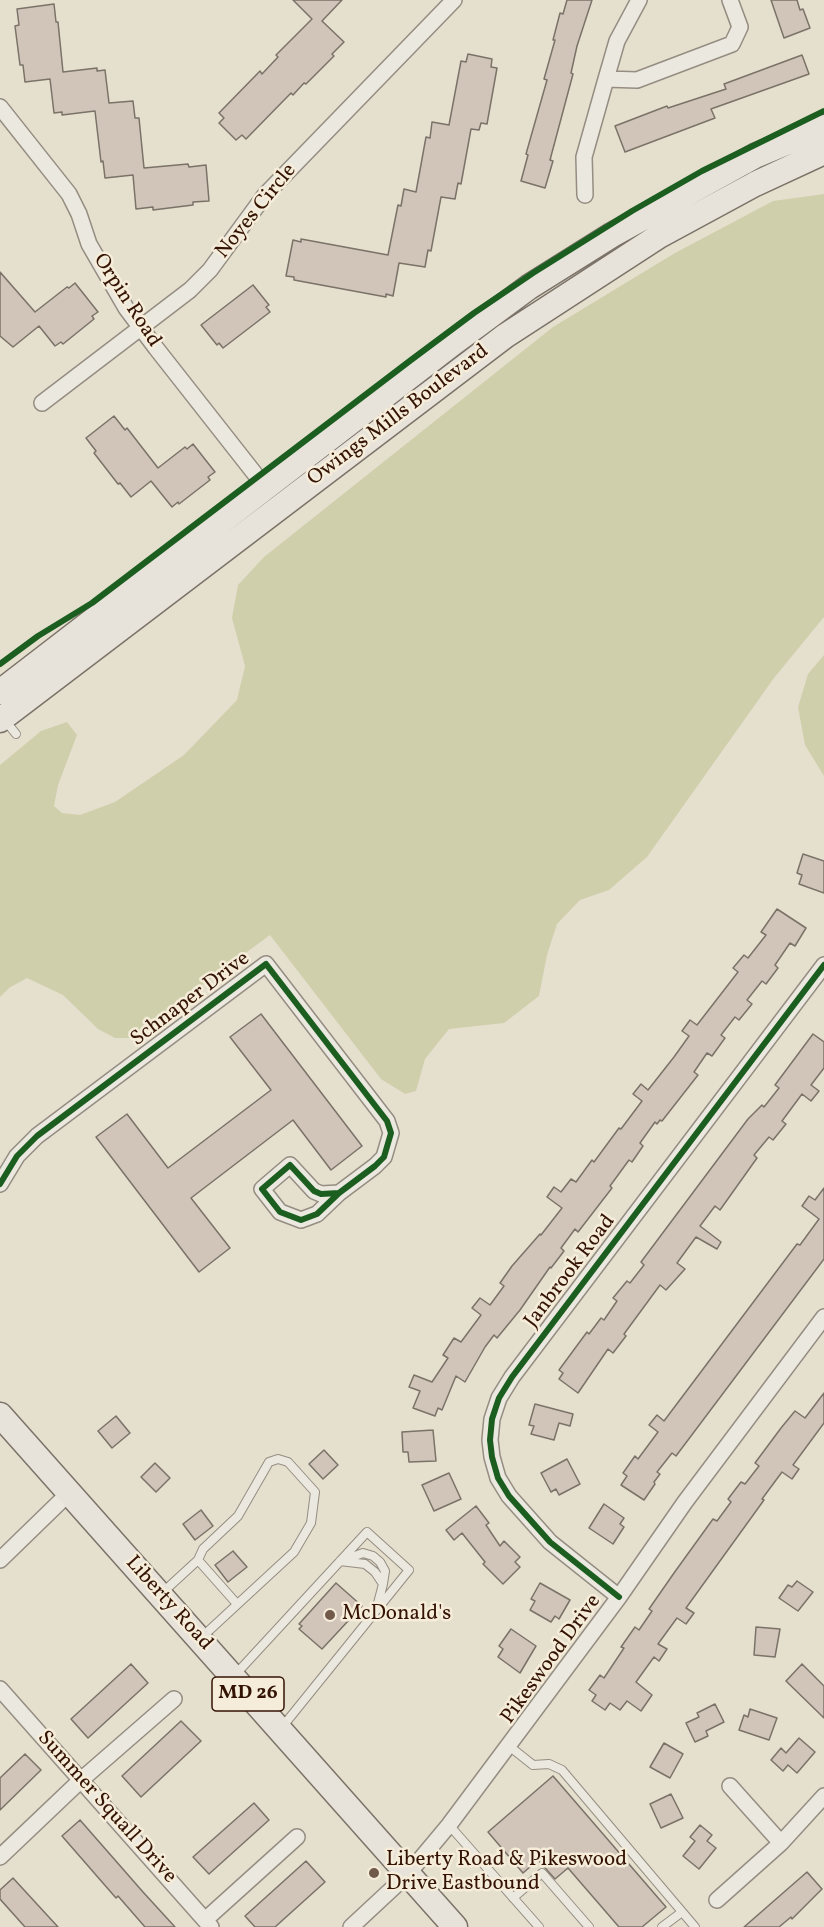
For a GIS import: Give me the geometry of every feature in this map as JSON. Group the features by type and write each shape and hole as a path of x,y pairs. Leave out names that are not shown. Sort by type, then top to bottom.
{"main road":[{"name":"Owings Mills Boulevard","path":"0,692 529,287 622,229 755,156 824,127"},
{"name":"Owings Mills Boulevard","path":"6,724 505,336 658,236 755,184 824,152"},
{"name":"Liberty Road","path":"0,1415 455,1927"}],"street":[{"name":"Noyes Circle","path":"42,403 190,290 210,270 265,195 454,0"},
{"path":"585,195 585,157 616,41 639,0"},
{"path":"606,79 637,80 732,44 740,27 730,0"},
{"name":"Orpin Road","path":"0,107 69,195 79,213 100,266 141,328 266,488"},
{"name":"Schnaper Drive","path":"0,1184 17,1156 37,1136 266,964 387,1121 391,1133 384,1156 375,1167 339,1193 317,1214 301,1220 280,1212 262,1189 290,1165 314,1191 321,1194 339,1193"},
{"name":"Janbrook Road","path":"619,1597 550,1542 509,1496 498,1478 492,1458 490,1440 492,1419 499,1398 512,1377 824,965"},
{"name":"Pikeswood Drive","path":"351,1927 408,1874 449,1825 619,1597 685,1502 823,1319"},
{"path":"0,1560 69,1493"},
{"name":"Summer Squall Drive","path":"0,1689 208,1924"},
{"path":"0,1857 81,1780 174,1699"},
{"path":"730,1786 781,1843"},
{"path":"717,1900 781,1843 824,1796"},
{"path":"208,1924 297,1837"}],"lane":[{"path":"160,1595 198,1560 203,1550 238,1516 269,1462 278,1459 288,1462 315,1492 311,1523 294,1552 199,1639"},
{"path":"233,1677 367,1532 409,1570 280,1730"},
{"path":"198,1560 237,1604"},
{"path":"340,1561 365,1564 375,1572 383,1584 376,1612"},
{"path":"509,1746 533,1765 549,1764 562,1770 695,1927"},
{"path":"449,1825 539,1927"},
{"path":"513,1898 542,1873 589,1927"},
{"path":"662,1927 682,1912"}],"green space":[{"path":"824,194 824,617 774,678 647,857 609,890 580,900 557,924 547,955 539,996 504,1023 449,1029 425,1059 416,1091 405,1094 381,1079 270,935 130,1038 115,1038 98,1029 63,995 27,978 9,988 0,997 0,765 41,731 67,722 77,735 58,785 54,806 62,813 80,815 115,802 184,755 237,700 245,666 232,618 238,585 264,557 553,327 675,253 773,201"},
{"path":"824,655 824,776 805,745 798,707 808,674"}],"building":[{"path":"293,0 342,0 322,21 344,42 332,54 334,56 306,84 304,83 293,95 291,93 246,139 242,135 236,140 219,123 224,118 219,113 260,71 262,74 278,57 276,55 312,19"},
{"path":"567,0 592,0 577,46 571,73 573,74 550,160 553,161 545,188 521,181 528,155 526,154 547,80 544,79 555,40 553,40 560,13 563,14"},
{"path":"771,0 797,0 810,28 784,38"},
{"path":"54,4 63,72 97,68 97,71 105,70 109,103 133,101 135,118 139,118 144,168 188,164 189,167 206,165 209,201 153,210 153,207 136,209 133,175 105,178 95,111 62,115 62,112 54,113 50,79 25,82 23,65 20,65 15,26 19,25 17,9"},
{"path":"468,54 492,59 491,67 497,68 487,124 481,123 479,130 471,129 461,184 458,183 455,199 441,197 431,251 428,250 425,267 399,263 393,296 386,294 386,297 294,280 294,277 286,276 293,240 301,242 301,239 388,255 398,205 401,206 404,189 416,192 426,137 430,138 432,122 449,125 461,61 466,62"},
{"path":"802,55 809,74 711,109 715,118 625,152 615,126 667,106 668,108 726,89 724,84"},
{"path":"0,272 35,312 75,283 98,312 92,316 94,319 63,344 61,342 55,346 39,326 13,347 0,336"},
{"path":"253,285 269,305 266,307 270,312 223,348 219,343 217,345 201,325"},
{"path":"114,416 125,430 127,428 158,468 185,447 187,449 193,444 215,472 208,477 210,480 172,507 151,481 131,497 94,453 96,451 86,438"},
{"path":"803,854 824,861 824,893 799,884 802,875 797,873"},
{"path":"777,909 806,928 795,946 790,943 775,965 778,968 766,984 762,981 747,1000 752,1004 739,1020 735,1017 721,1035 725,1038 712,1056 707,1053 694,1072 698,1075 662,1121 660,1120 657,1124 655,1122 640,1143 643,1146 632,1162 629,1160 610,1186 612,1188 578,1232 575,1229 561,1248 564,1251 520,1310 497,1338 494,1335 465,1382 456,1376 442,1410 438,1408 435,1416 413,1408 420,1391 409,1387 414,1375 432,1382 448,1358 443,1355 454,1338 461,1342 481,1315 472,1308 480,1298 490,1305 504,1286 500,1283 512,1266 562,1208 547,1197 554,1187 561,1192 571,1179 576,1182 619,1128 621,1129 642,1101 633,1094 641,1084 648,1090 674,1057 689,1036 682,1031 690,1020 697,1025 738,972 733,968 744,955 748,958 766,935 761,932"},
{"path":"261,1014 362,1146 331,1170 293,1120 191,1198 230,1248 199,1272 96,1137 127,1114 168,1168 271,1090 230,1037"},
{"path":"813,1034 824,1042 824,1068 811,1085 819,1091 811,1101 802,1094 782,1121 786,1124 773,1140 769,1137 754,1155 757,1158 720,1210 715,1206 700,1226 721,1242 717,1249 696,1237 677,1263 685,1269 666,1290 660,1285 624,1334 626,1336 613,1353 608,1349 578,1393 559,1379 563,1373 559,1370 587,1332 589,1334 601,1318 604,1320 617,1301 613,1298 627,1281 630,1283 644,1265 641,1262 748,1119 762,1105 764,1107 779,1088 775,1085"},
{"path":"824,1188 824,1259 676,1456 672,1453 657,1472 660,1474 644,1500 621,1485 627,1476 623,1473 635,1456 638,1459 658,1432 649,1425 657,1415 664,1421 797,1244 800,1245 819,1219 802,1206 809,1196 815,1200"},
{"path":"824,1393 824,1423 793,1465 799,1469 792,1479 782,1472 686,1608 694,1613 686,1624 677,1618 658,1644 667,1649 659,1661 654,1657 636,1682 652,1695 641,1711 627,1701 620,1710 610,1703 605,1710 592,1701 596,1695 589,1690 600,1675 604,1678 635,1627 639,1630 652,1611 649,1609 674,1573 713,1519 717,1521 731,1502 728,1499 741,1482 745,1484 759,1466 755,1463 781,1428 795,1411 805,1418"},
{"path":"535,1404 573,1414 570,1426 559,1423 554,1440 531,1434 534,1426 529,1425"},
{"path":"116,1416 130,1433 112,1448 98,1431"},
{"path":"433,1430 436,1461 409,1462 408,1452 403,1452 402,1432"},
{"path":"324,1450 338,1465 323,1479 309,1464"},
{"path":"567,1459 580,1484 559,1495 556,1489 551,1492 541,1473"},
{"path":"155,1463 170,1478 156,1492 141,1477"},
{"path":"449,1473 461,1499 434,1511 422,1485"},
{"path":"604,1504 624,1518 620,1524 624,1527 613,1544 589,1528"},
{"path":"476,1506 489,1523 486,1525 500,1546 504,1541 520,1557 515,1562 520,1567 503,1584 483,1564 485,1562 462,1533 454,1540 446,1530"},
{"path":"201,1510 213,1526 195,1540 183,1524"},
{"path":"233,1551 247,1567 228,1582 215,1565"},
{"path":"797,1581 813,1592 798,1611 779,1598 788,1585 792,1587"},
{"name":"McDonald's","path":"336,1583 362,1606 322,1649 299,1629 302,1626 299,1624"},
{"path":"540,1583 570,1600 559,1619 555,1616 551,1622 530,1610 535,1601 531,1599"},
{"path":"756,1627 780,1629 775,1657 754,1655"},
{"path":"511,1629 536,1646 520,1673 498,1657 503,1649 499,1646"},
{"path":"131,1664 148,1683 88,1738 71,1719"},
{"path":"802,1664 824,1686 824,1718 786,1681"},
{"path":"715,1704 724,1722 706,1731 708,1736 695,1742 686,1723 699,1717 697,1713"},
{"path":"750,1709 777,1718 769,1740 739,1730 744,1715 748,1717"},
{"path":"181,1721 201,1741 141,1797 122,1776"},
{"path":"799,1738 815,1752 797,1773 788,1765 783,1771 771,1760 781,1748 786,1753"},
{"path":"664,1743 683,1754 670,1778 650,1767"},
{"path":"25,1754 41,1770 0,1810 0,1778"},
{"path":"553,1776 666,1907 642,1927 619,1927 568,1868 555,1879 538,1860 523,1873 488,1832"},
{"path":"671,1794 683,1818 661,1828 650,1804"},
{"path":"254,1803 269,1820 209,1874 193,1857"},
{"path":"80,1820 175,1927 145,1927 118,1896 116,1898 62,1836"},
{"path":"700,1825 712,1835 707,1841 716,1848 699,1869 683,1856 695,1841 690,1837"},
{"path":"306,1861 325,1882 275,1927 255,1927 245,1916"},
{"path":"807,1872 822,1889 792,1919 791,1917 779,1927 744,1927"},
{"path":"13,1878 58,1927 25,1927 0,1899 0,1890"}],"cycle path":[{"path":"0,664 38,636 92,603 411,360 533,273 632,211 702,171 824,111"},
{"path":"0,1184 17,1156 37,1136 266,964 387,1121 391,1133 384,1157 339,1193 321,1194 314,1191 290,1165 262,1189 280,1212 301,1220 317,1214 339,1193"},
{"path":"619,1597 550,1542 509,1496 498,1478 492,1457 490,1440 492,1419 499,1398 512,1377 824,965"}],"place":[{"name":"McDonald's","path":"330,1615"},
{"name":"Liberty Road & Pikeswood Drive Eastbound","path":"374,1873"}]}
